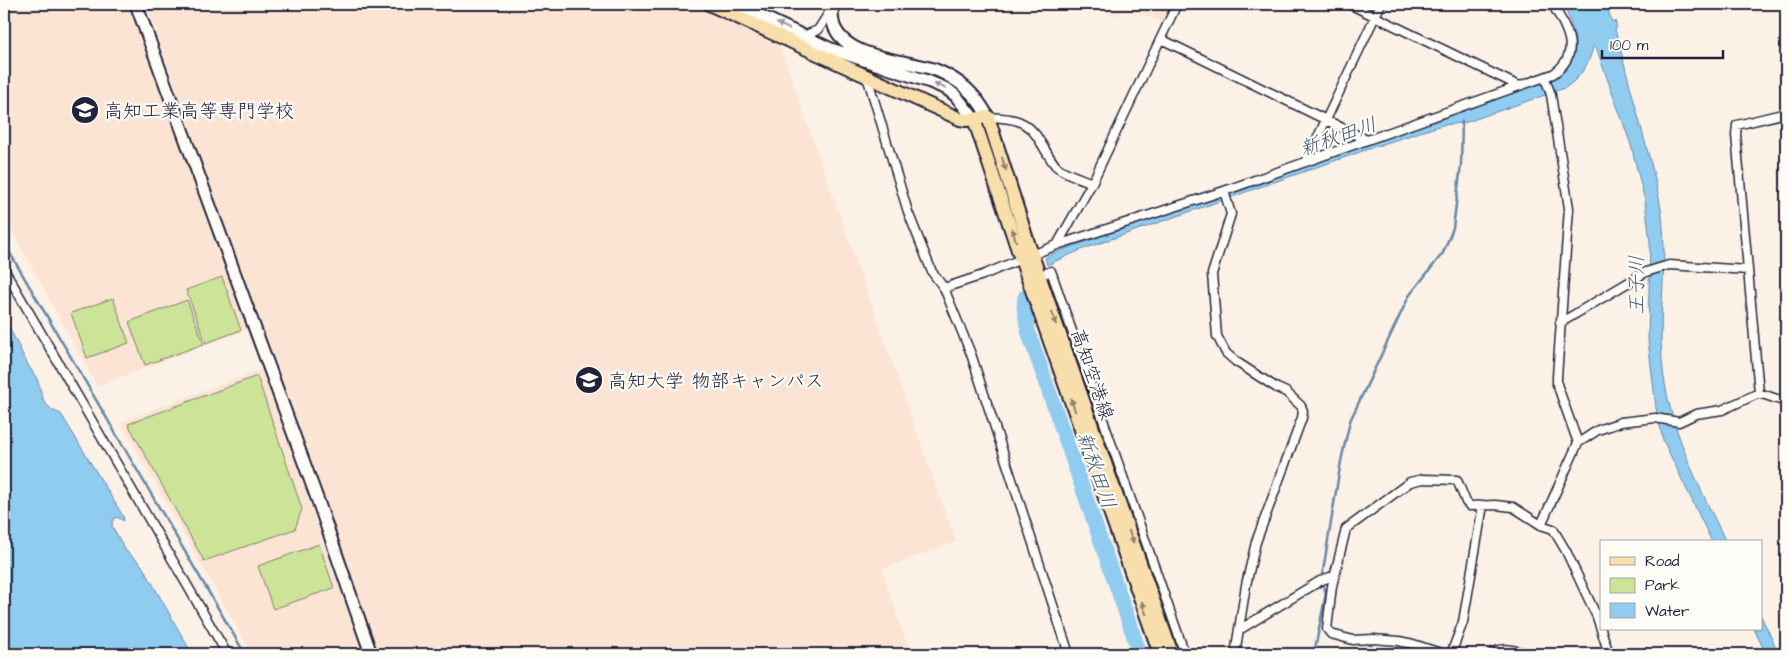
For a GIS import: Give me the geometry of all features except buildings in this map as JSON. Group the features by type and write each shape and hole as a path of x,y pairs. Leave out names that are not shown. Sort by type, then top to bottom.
{"main road":[{"path":"710,4 960,119 988,118"},
{"name":"高知空港線","path":"988,118 1027,257 1039,276 1172,654"},
{"name":"高知空港線","path":"974,119 1027,257 1160,654"}],"street":[{"path":"136,4 318,501 371,654"},
{"path":"736,4 831,49 930,82 947,90 956,96 974,119"},
{"path":"1057,245 1092,183 1177,4"},
{"path":"1349,4 1519,86"},
{"path":"1306,162 1381,4"},
{"path":"803,36 818,30 833,6"},
{"path":"833,6 832,15 837,33 848,44 876,56 936,70 955,80 974,95 988,118 1011,119 1026,124 1038,136 1048,156 1058,167 1092,183"},
{"path":"944,288 983,275 1057,245 1224,191 1519,86 1545,79 1564,66 1570,53 1569,38 1555,6"},
{"path":"1161,39 1367,140"},
{"path":"864,74 869,83 908,212 932,272 944,288 971,354 1068,653 1060,654"},
{"path":"1545,79 1550,95 1569,208 1557,384 1578,442"},
{"path":"1759,394 1736,135 1737,125 1786,113"},
{"path":"1224,191 1231,214 1212,274 1217,336 1226,353 1255,375 1286,392 1301,406 1303,411 1299,427 1256,542 1246,585 1235,654"},
{"path":"1560,323 1646,272 1669,265 1748,270"},
{"path":"4,270 227,654"},
{"path":"1039,276 1051,271 1185,654"},
{"path":"1541,525 1578,442 1598,430 1621,422 1655,418 1679,422 1696,414 1722,410 1759,394 1786,400"},
{"path":"1444,654 1406,642 1373,639 1353,640 1331,634 1327,629 1335,575 1346,529 1410,482 1423,479 1457,480 1470,506 1513,506 1541,525 1552,529 1566,552 1600,626"},
{"path":"1451,654 1463,622 1483,505"},
{"path":"1239,630 1320,581 1335,575"},
{"path":"1601,630 1609,654"},
{"path":"1492,654 1505,649 1528,654"}],"shaded area":[{"name":"高知工業高等専門学校","path":"4,4 129,4 247,330 97,386 4,216"},
{"name":"高知大学 物部キャンパス","path":"146,4 693,4 779,44 956,542 882,569 910,654 378,654"},
{"path":"1106,4 1172,4 1164,23 1128,8 1116,15 1108,11 1110,5"},
{"path":"262,369 363,654 252,654 120,422"}],"green space":[{"path":"222,277 241,330 206,343 186,290"},
{"path":"113,298 129,343 87,358 71,313"},
{"path":"187,300 204,344 145,365 129,322"},
{"path":"257,376 302,509 295,529 204,561 128,424"},
{"path":"319,544 334,588 273,609 258,566"}],"water":[{"path":"1564,4 1606,4 1612,22 1615,21 1617,27 1615,29 1653,172 1662,216 1664,252 1661,342 1665,384 1670,408 1685,454 1725,540 1711,540 1663,440 1656,408 1648,340 1650,241 1645,201 1631,145 1596,47 1593,47 1589,60 1583,70 1565,88 1464,123 1442,125 1380,145 1083,249 1047,265 1045,258 1054,253 1558,74 1567,67 1575,51 1573,32"},
{"path":"4,317 37,379 44,402 52,410 61,414 123,516 124,521 117,517 113,520 112,526 126,551 140,563 147,574 192,654 4,654"},
{"path":"1762,618 1779,654 1766,654 1754,630 1762,630"}],"waterway":[{"path":"1322,577 1341,461 1350,421 1409,296 1443,253 1453,228 1461,165 1462,121"},
{"path":"4,243 245,654"},
{"name":"新秋田川","path":"1025,297 1024,307 1028,331 1140,654"},
{"path":"1314,654 1326,593 1323,584"}],"place":[{"name":"高知工業高等専門学校","path":"85,110"},
{"name":"高知大学 物部キャンパス","path":"589,380"}],"water label":[{"name":"王子川","path":"1636,285"}]}
